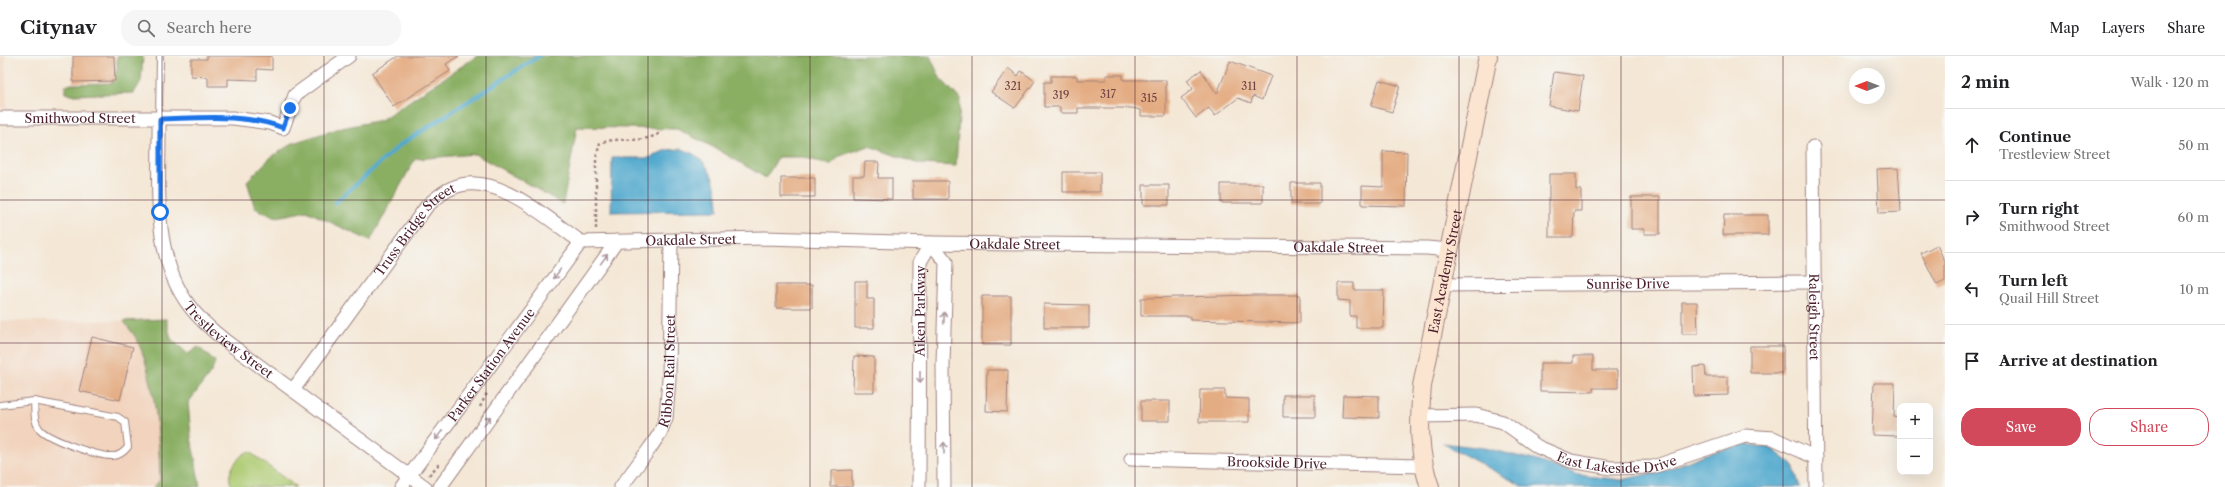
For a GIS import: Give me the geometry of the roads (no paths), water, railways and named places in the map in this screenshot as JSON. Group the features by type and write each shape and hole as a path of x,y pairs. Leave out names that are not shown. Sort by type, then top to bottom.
{"street":[{"name":"Smithwood Street","path":"0,118 233,118 270,123 283,128 296,95 349,56"},
{"name":"East Academy Street","path":"1430,487 1423,466 1420,416 1422,386 1427,353 1488,56"},
{"name":"Trestleview Street","path":"160,119 161,236 166,260 175,280 195,313 213,331 425,487"},
{"name":"Raleigh Street","path":"1813,147 1816,487"},
{"name":"Truss Bridge Street","path":"292,390 427,206 440,194 452,188 477,183 498,188 527,205 580,242"},
{"name":"Oakdale Street","path":"580,242 765,238 932,243 1427,248 1449,250"},
{"path":"440,487 617,241"},
{"name":"Ribbon Rail Street","path":"621,487 660,433 666,418 669,379 671,241"},
{"name":"Parker Station Avenue","path":"401,487 580,242"},
{"name":"Aiken Parkway","path":"919,487 920,262 932,243 946,262 943,364 944,487"},
{"name":"Sunrise Drive","path":"1442,285 1814,282"},
{"name":"East Lakeside Drive","path":"1420,416 1476,415 1503,422 1538,446 1571,461 1611,468 1653,467 1746,436 1773,438 1816,458"},
{"name":"Brookside Drive","path":"1131,459 1423,466"}],"lane":[{"path":"160,56 160,119"},
{"path":"0,405 34,401 118,417 125,422 128,447 122,454 112,456 56,441 44,434 37,427 34,401"}],"water":[{"path":"681,149 699,158 710,173 716,191 718,211 611,212 612,158 649,158 666,150"},
{"path":"1442,443 1484,448 1534,460 1579,475 1622,480 1669,469 1706,454 1745,444 1771,448 1793,465 1800,487 1524,487"}],"waterway":[{"path":"335,203 400,145 539,56"}]}
